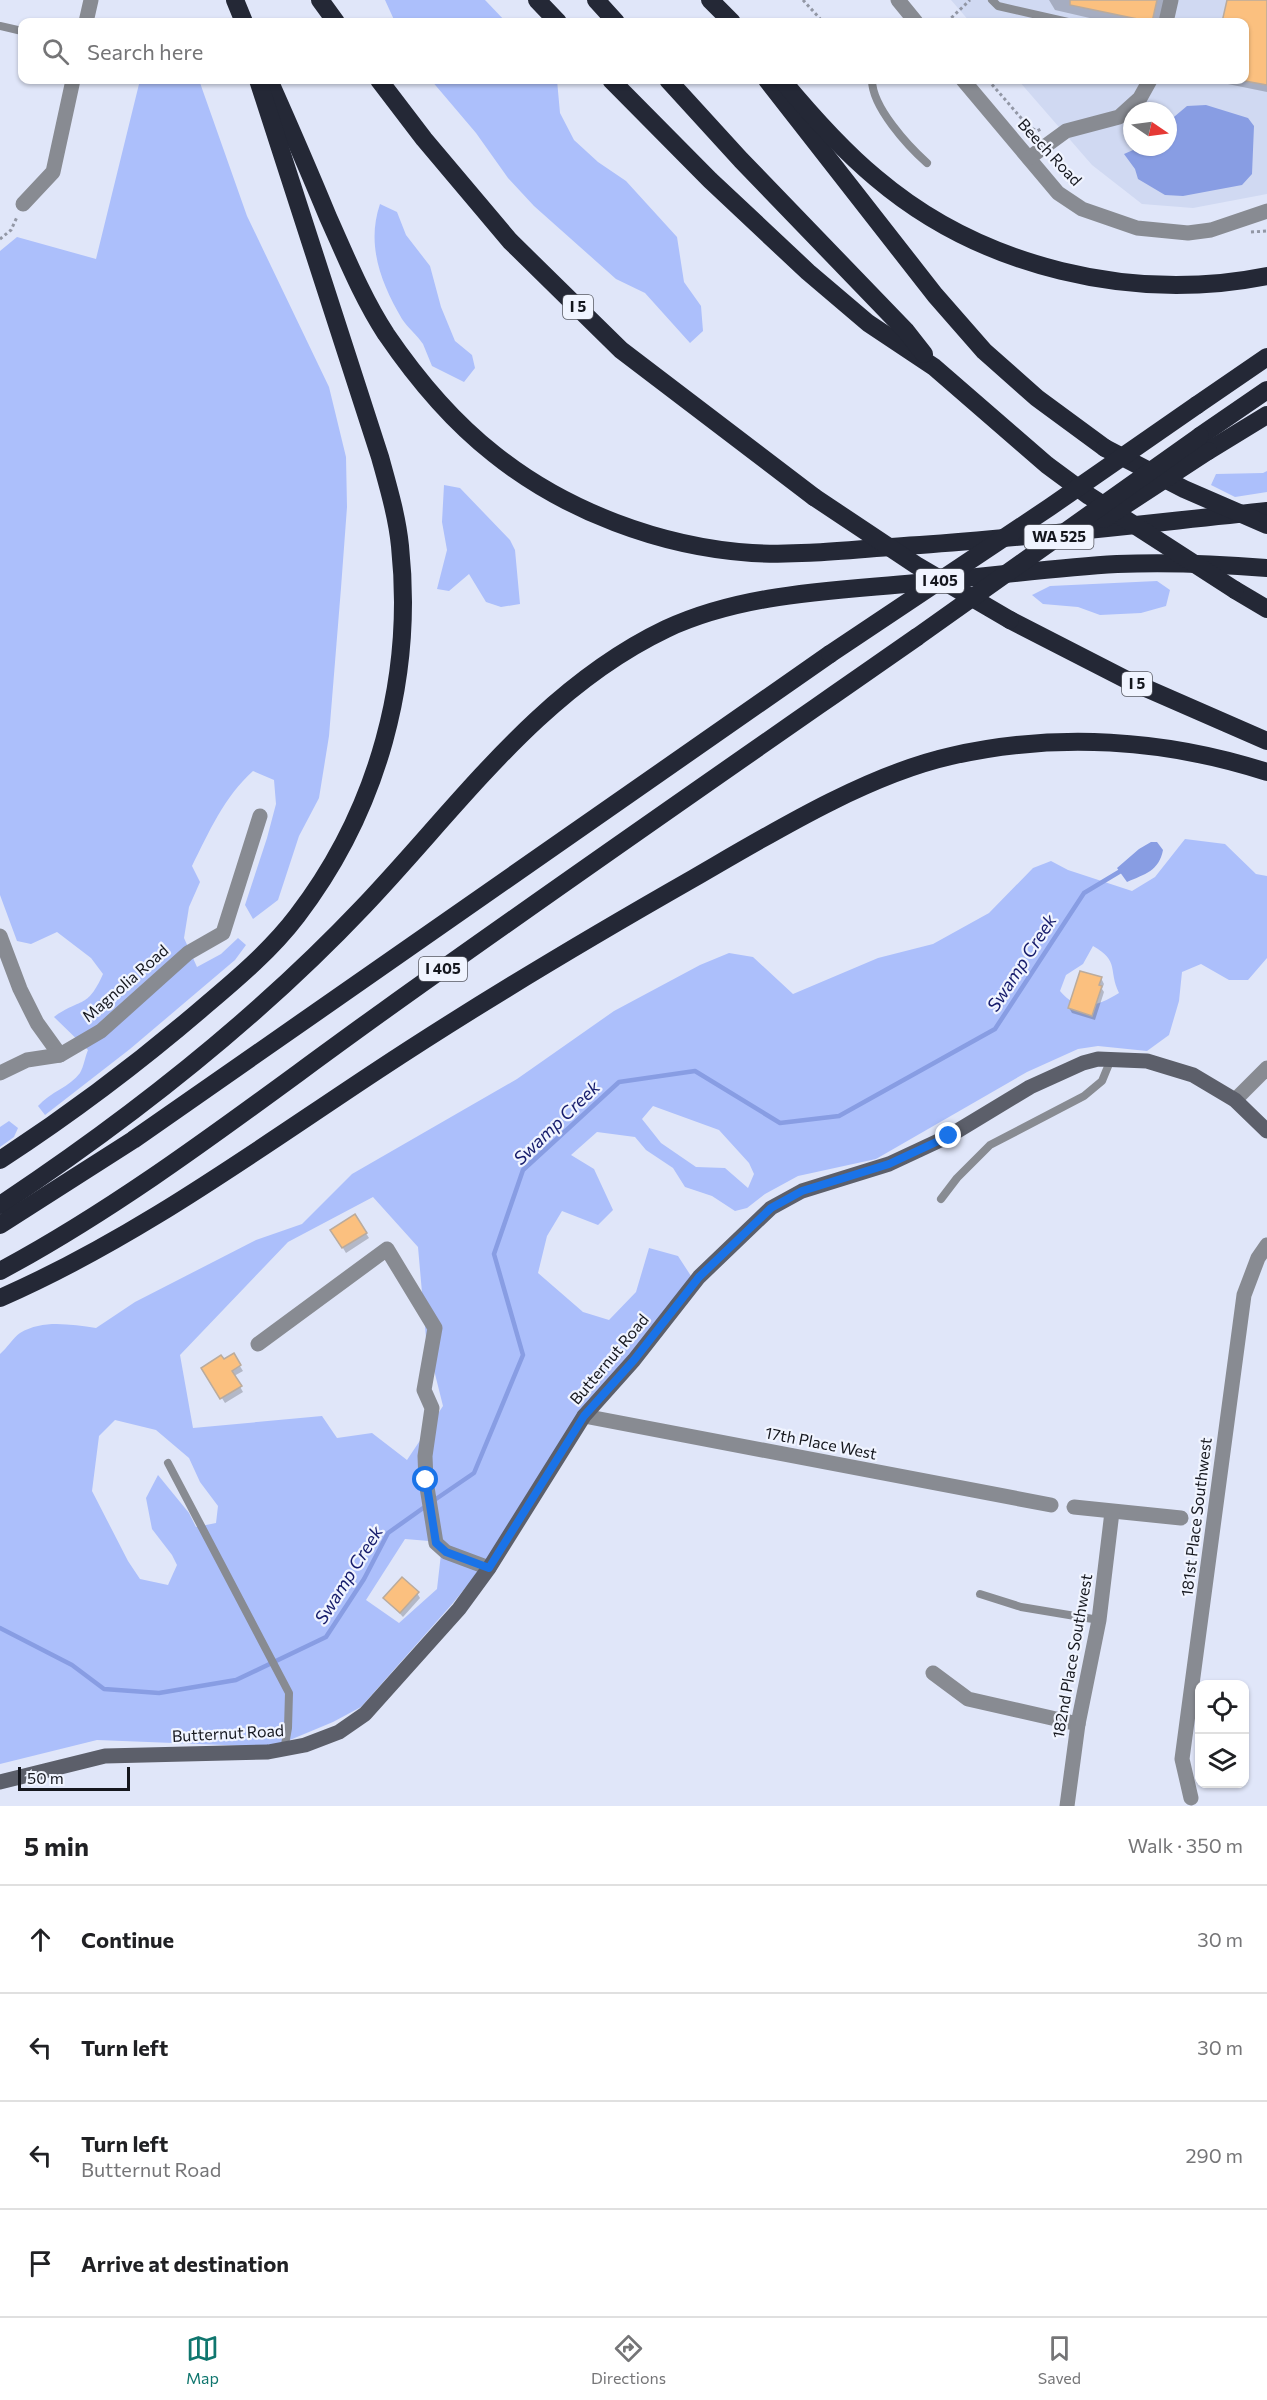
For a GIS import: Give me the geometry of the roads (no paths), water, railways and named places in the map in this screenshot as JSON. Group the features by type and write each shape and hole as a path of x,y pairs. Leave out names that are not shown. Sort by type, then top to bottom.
{"highway":[{"path":"233,0 238,18"},
{"path":"233,0 242,18"},
{"path":"320,0 333,18"},
{"path":"537,0 554,18"},
{"path":"596,0 612,18"},
{"path":"708,0 721,18"},
{"path":"708,0 728,18"},
{"path":"0,1160 38,1135 155,1048 260,957 296,918 341,850 356,819 374,777 393,711 403,634 403,590 400,544 392,501 380,457 259,84"},
{"path":"271,84 368,303 411,368 463,427 494,455 534,482 598,514 644,533 682,543 713,549 782,553 963,542 1267,511"},
{"name":"I 5","path":"382,84 424,139 510,241 621,350 814,497 916,565 1010,620 1125,679 1267,741"},
{"path":"615,84 710,180 808,272 868,323 934,367 1047,465 1091,497 1267,609"},
{"path":"672,84 741,160 906,331 934,367"},
{"path":"771,84 935,295 984,351 1036,398 1105,448 1184,489 1267,525"},
{"path":"785,84 818,123 878,180 912,205 948,226 1016,257 1087,277 1143,284 1190,285 1267,276"},
{"name":"WA 525","path":"1050,507 1267,357"},
{"path":"1204,444 1267,390"},
{"path":"1204,444 1267,415"},
{"name":"I 405","path":"0,1271 32,1254 155,1174 917,637 998,588 1204,444"},
{"name":"I 405","path":"0,1224 133,1140 830,654 1050,507"},
{"path":"0,1204 80,1152 155,1094 254,1011 364,906 459,800 534,722 597,670 668,628 740,604 819,592 1119,564 1225,565 1267,568"},
{"path":"0,1298 29,1285 176,1204 540,966 790,824 860,789 910,768 949,756 1009,745 1081,741 1159,747 1213,757 1267,772"}],"street":[{"path":"87,18 91,0"},
{"path":"898,0 913,18"},
{"path":"1167,18 1171,0"},
{"path":"23,204 53,172 72,84"},
{"name":"Beech Road","path":"966,84 1058,193 1082,208 1137,228 1188,233 1236,223 1267,211"},
{"path":"1029,158 1066,131 1119,117 1140,98 1148,84"},
{"name":"Magnolia Road","path":"60,1055 101,1031 188,953 223,933 260,816"},
{"path":"0,936 20,989 33,1015 60,1055 27,1060 0,1073"},
{"name":"Butternut Road","path":"0,1782 105,1756 268,1752 305,1745 339,1732 364,1714 459,1609 489,1568 584,1416 634,1360 699,1277 771,1208 802,1191 889,1164 949,1136 1030,1087 1083,1063 1111,1058 1147,1061 1178,1069 1208,1082 1235,1100 1267,1131"},
{"path":"1235,1100 1267,1068"},
{"name":"181st Place Southwest","path":"1191,1797 1182,1759 1242,1306 1244,1294 1258,1258 1267,1245"},
{"path":"258,1344 387,1249 435,1328 424,1390 432,1408 425,1456 426,1480 436,1543 446,1552 489,1568"},
{"name":"17th Place West","path":"584,1416 1051,1505"},
{"path":"1074,1507 1180,1518"},
{"name":"182nd Place Southwest","path":"1067,1806 1078,1724 1099,1620 1112,1512"},
{"path":"933,1673 968,1699 1078,1724"}],"lane":[{"path":"992,0 998,6 1044,18"},
{"path":"0,26 18,30"},
{"path":"873,84 877,99 891,121 913,150 927,163"},
{"path":"941,1199 957,1178 990,1145 1084,1096 1102,1081 1111,1058"},
{"path":"168,1463 289,1693 288,1728 284,1749"},
{"path":"980,1594 1021,1607 1099,1620"}],"waterway":[{"name":"Swamp Creek","path":"433,1501 474,1473 523,1355 494,1254 523,1170 619,1082 695,1071 780,1123 839,1116 995,1029 1084,893 1124,869"},
{"name":"Swamp Creek","path":"0,1628 72,1665 104,1689 159,1693 236,1680 326,1637 364,1579 388,1533 426,1506"}]}
